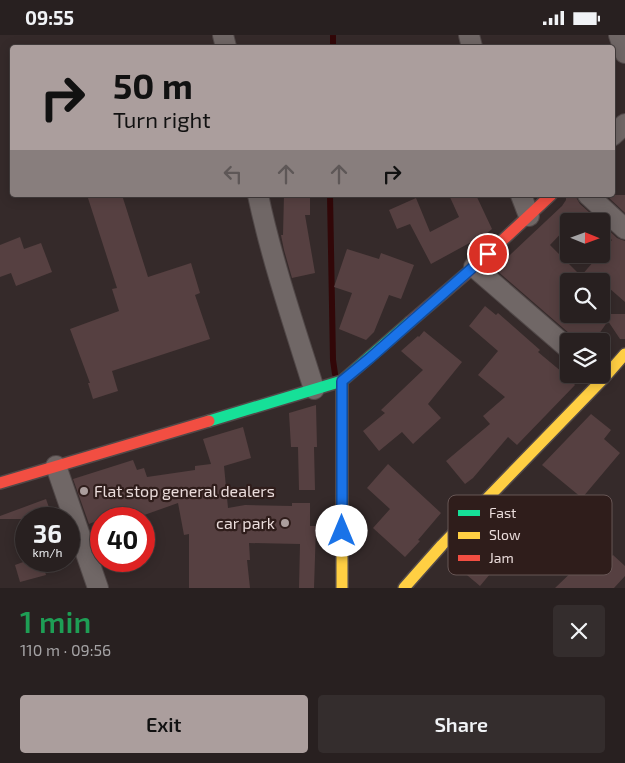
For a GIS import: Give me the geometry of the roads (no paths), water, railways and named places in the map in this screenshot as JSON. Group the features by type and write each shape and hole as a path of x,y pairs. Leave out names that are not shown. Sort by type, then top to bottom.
{"street":[{"path":"619,35 625,53"},
{"path":"615,133 625,124"},
{"path":"258,197 264,226 278,276 314,389"},
{"path":"522,197 529,216"},
{"path":"0,483 342,381 474,267 549,197"},
{"path":"590,197 625,229"},
{"path":"474,267 560,341"},
{"path":"610,367 625,354"},
{"path":"342,381 342,588"},
{"path":"490,495 594,383"},
{"path":"56,466 98,588"},
{"path":"404,588 448,540"}],"waterway":[{"path":"333,35 333,45"},
{"path":"330,197 333,360 335,374"}],"place":[{"name":"Flat stop general dealers","path":"84,491"},
{"name":"car park","path":"285,523"}]}
